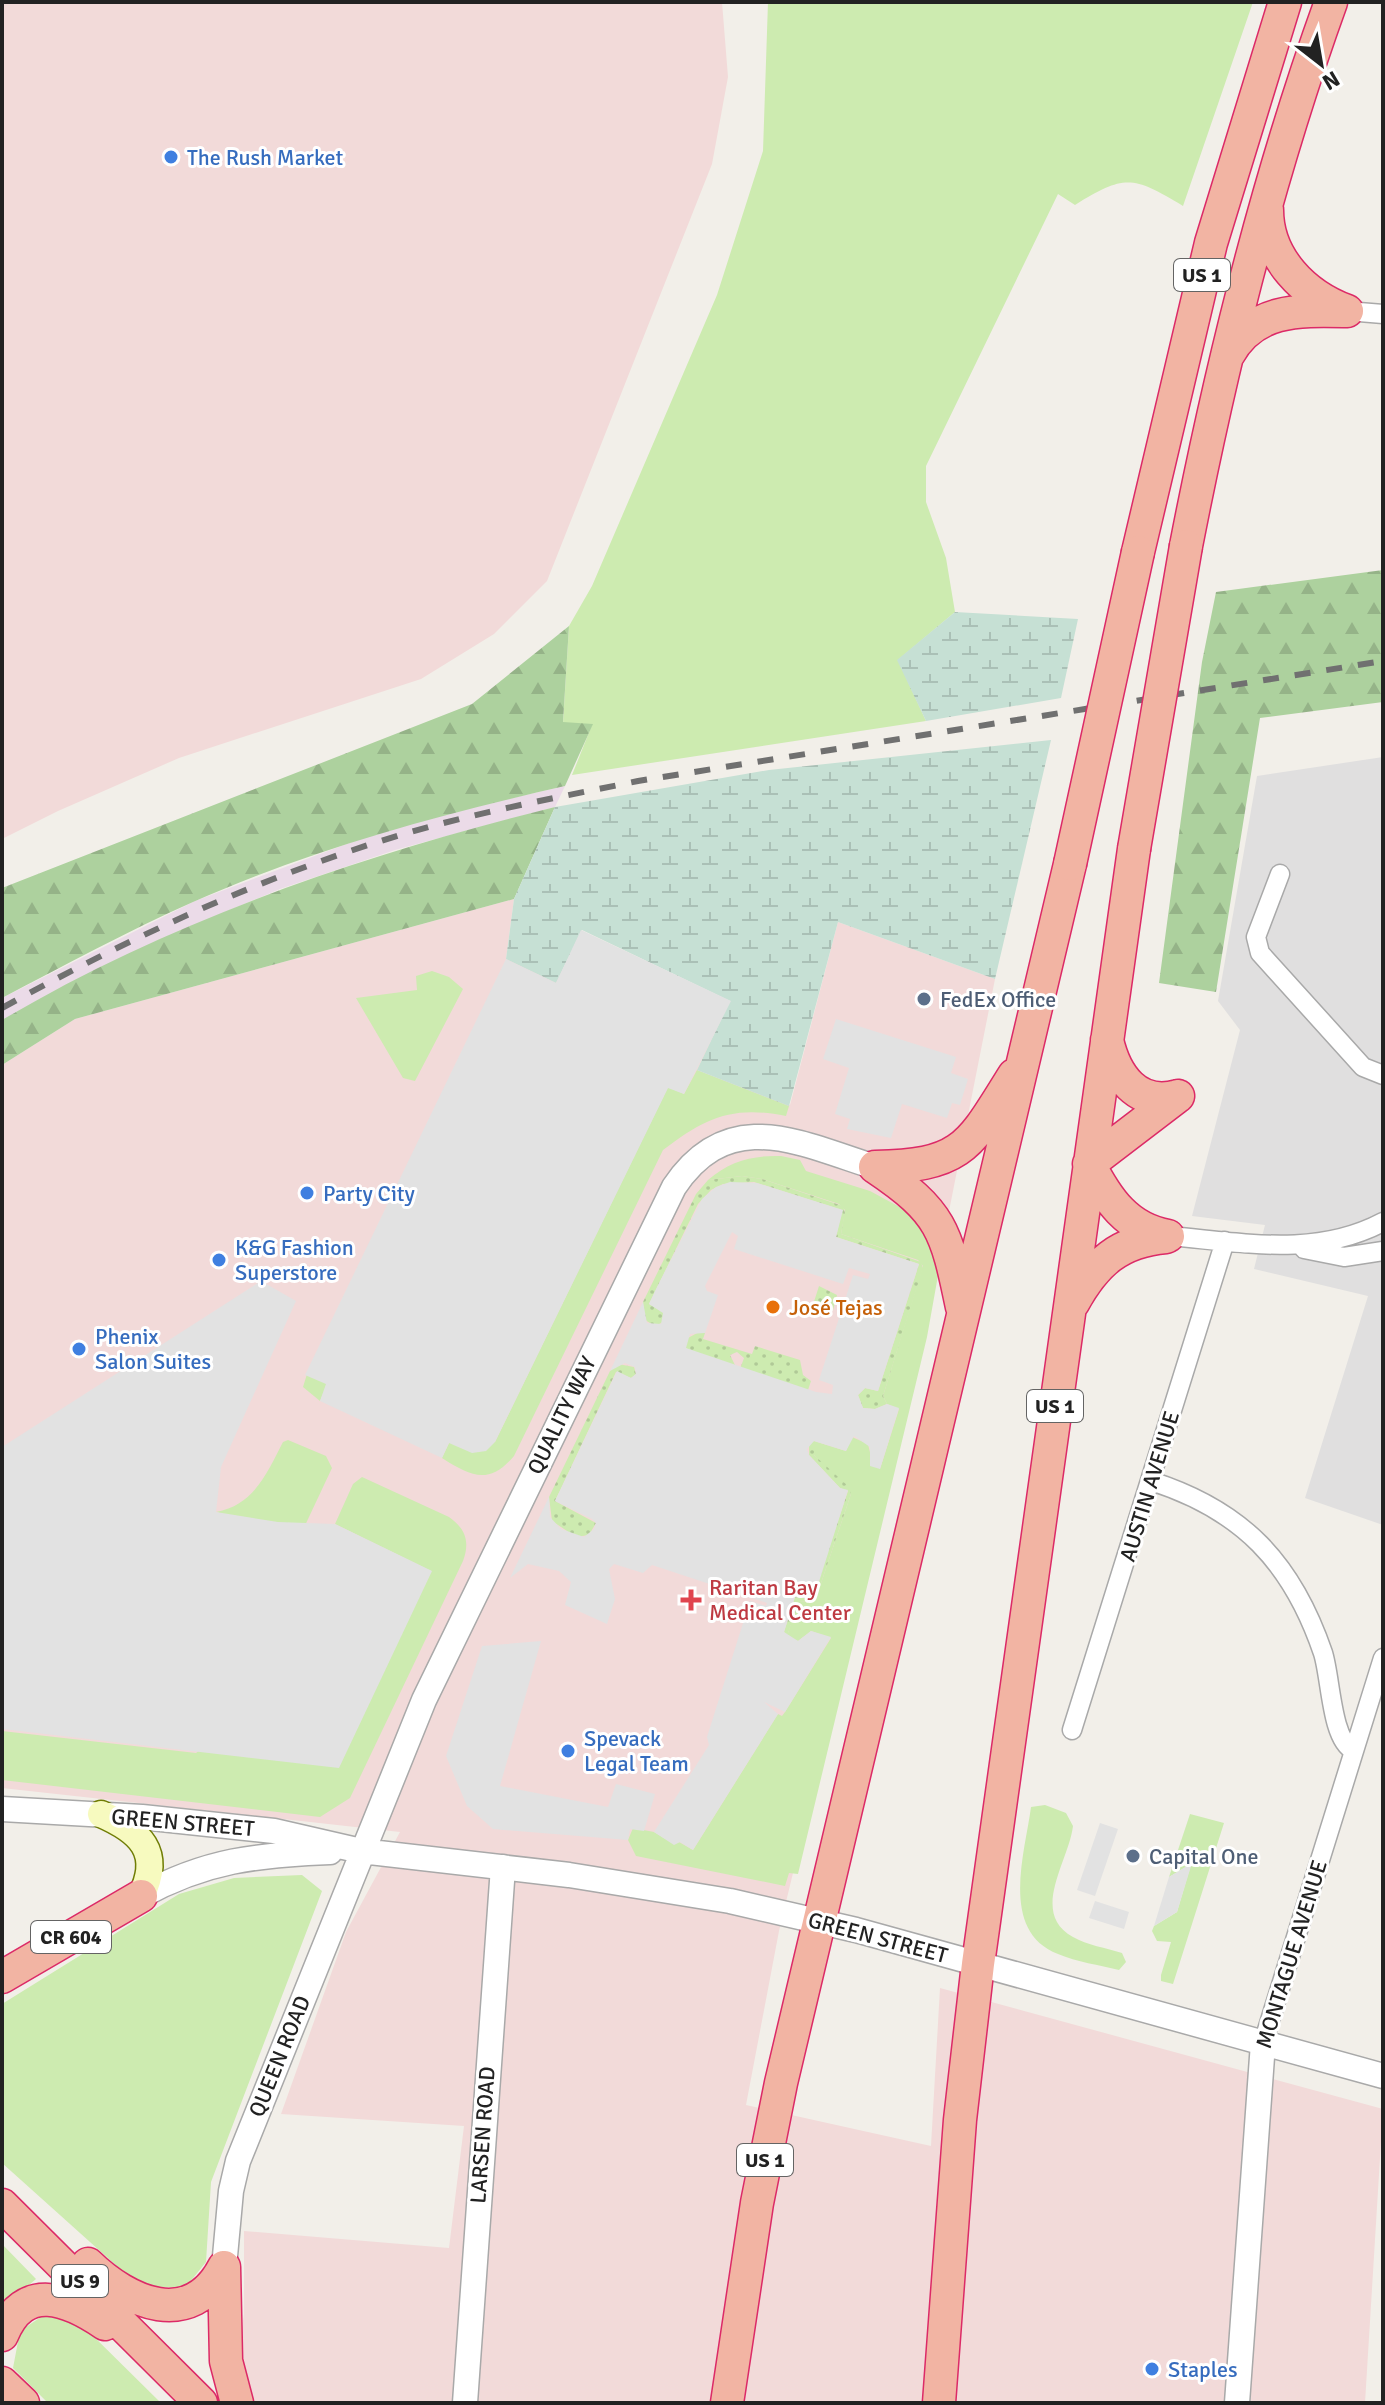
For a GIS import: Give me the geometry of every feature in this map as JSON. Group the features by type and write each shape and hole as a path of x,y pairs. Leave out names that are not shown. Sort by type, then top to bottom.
{"highway":[{"name":"US 1","path":"727,2403 765,2160 818,1920 1027,1056 1138,552 1214,230 1285,2"},
{"name":"US 1","path":"939,2403 960,2120 978,1964 1134,849 1186,546 1225,362 1269,193 1331,2"},
{"path":"1269,193 1268,227 1283,263 1308,288 1347,311"},
{"path":"1225,362 1237,341 1264,319 1297,311 1347,311"},
{"path":"1106,1036 1119,1073 1135,1091 1152,1099 1178,1096 1089,1164 1126,1218 1141,1228 1168,1236"},
{"path":"875,1167 934,1163 957,1152 976,1134 1027,1056"},
{"path":"875,1167 915,1195 934,1215 947,1241 964,1317"},
{"path":"1067,1313 1104,1258 1137,1241 1168,1236"},
{"name":"CR 604","path":"2,1977 141,1896"},
{"path":"2,2203 74,2251 117,2289 142,2301 171,2306 190,2301 213,2286 224,2267"},
{"name":"US 9","path":"2,2203 201,2403"},
{"path":"224,2267 226,2361 237,2403"},
{"path":"2,2335 21,2309 38,2300 60,2300 81,2308 157,2359"}],"main road":[{"path":"101,1814 128,1827 145,1847 150,1874 141,1896"}],"street":[{"path":"1347,311 1383,314"},
{"path":"1280,874 1256,937 1260,953 1363,1067 1383,1075"},
{"name":"QUALITY WAY","path":"361,1851 438,1667 681,1176 711,1149 748,1135 792,1140 875,1167"},
{"path":"1293,1246 1348,1236 1383,1222"},
{"path":"1168,1236 1293,1246 1344,1257 1383,1251"},
{"name":"AUSTIN AVENUE","path":"1072,1730 1225,1241"},
{"path":"1151,1481 1216,1507 1253,1538 1279,1567 1300,1599 1316,1636 1329,1675 1338,1735 1353,1750"},
{"name":"MONTAGUE AVENUE","path":"1237,2403 1263,2043 1383,1658"},
{"name":"GREEN STREET","path":"2,1809 101,1814 274,1831 361,1851 651,1886 818,1920 1383,2076"},
{"name":"GREEN STREET","path":"141,1896 191,1871 232,1859 361,1851"},
{"name":"QUEEN ROAD","path":"224,2267 231,2191 238,2161 361,1851"},
{"name":"LARSEN ROAD","path":"465,2403 503,1867"}],"shaded area":[{"path":"2,2 722,2 728,77 712,164 547,581 494,634 421,679 179,758 2,839"},
{"path":"1383,757 1383,1525 1305,1498 1368,1296 1254,1269 1265,1225 1192,1216 1240,1030 1218,1001 1257,776"},
{"path":"565,786 555,807 395,850 280,889 154,942 2,1020 2,998 195,901 368,836 442,814"},
{"path":"514,899 506,959 731,1001 697,1070 790,1105 838,922 995,979 933,1292 779,1931 746,2105 931,2146 940,1988 1383,2109 1365,2403 249,2403 238,2356 244,2314 244,2231 449,2248 464,2126 281,2114 346,1932 400,1832 2,1788 2,1065 75,1019"},
{"path":"581,930 731,1001 684,1094 668,1088 495,1442 486,1451 472,1453 449,1443 442,1458 320,1401 326,1384 305,1375 506,959 556,983"},
{"path":"836,1019 956,1057 951,1073 968,1079 960,1105 952,1103 947,1118 902,1104 891,1138 847,1129 850,1119 835,1114 849,1068 823,1059"},
{"path":"730,1182 757,1183 843,1210 836,1237 919,1264 878,1391 865,1388 858,1395 863,1408 875,1409 887,1404 899,1408 880,1469 870,1466 870,1447 854,1436 846,1451 814,1441 807,1449 840,1488 848,1490 812,1599 795,1597 784,1632 798,1641 811,1631 831,1637 785,1712 764,1702 778,1714 693,1850 680,1842 674,1845 654,1832 709,1745 707,1737 750,1601 766,1606 767,1603 652,1565 643,1573 614,1564 609,1569 615,1599 607,1624 565,1605 571,1582 559,1571 528,1564 510,1578 549,1497 550,1517 561,1529 584,1537 594,1529 596,1523 592,1519 555,1501 617,1371 631,1378 636,1374 635,1367 625,1363 610,1371 643,1302 647,1323 661,1324 663,1313 649,1304 702,1199 716,1187","holes":["732,1232 738,1236 734,1249 843,1284 849,1268 870,1274 868,1279 853,1275 819,1380 833,1385 832,1394 816,1392 686,1348 690,1334 705,1333 718,1295 707,1291 705,1286"]},
{"path":"261,1281 296,1301 221,1467 216,1512 278,1522 335,1524 432,1571 339,1768 2,1729 2,1447"},
{"path":"541,1641 500,1786 608,1807 616,1784 655,1794 644,1831 630,1829 628,1840 493,1829 467,1806 446,1756 482,1646"},
{"path":"1100,1823 1118,1829 1095,1896 1077,1890"},
{"path":"1192,1863 1177,1912 1154,1926 1169,1877"},
{"path":"1095,1901 1129,1912 1124,1929 1089,1918"}],"green space":[{"path":"768,2 1253,2 1183,206 1140,184 1118,184 1075,205 1058,194 926,466 926,502 946,558 955,612 898,660 926,721 572,775 592,725 563,723 569,626 592,586 717,295 763,151"},
{"path":"1383,570 1383,702 1260,718 1216,992 1159,983 1202,662 1216,592"},
{"path":"955,612 1078,619 1061,698 926,721 897,660"},
{"path":"569,626 563,722 593,724 565,786 423,821 283,866 169,913 2,998 2,888 472,704"},
{"path":"1051,740 995,979 838,922 789,1106 697,1070 730,1001 582,930 556,983 506,959 514,899 555,807 769,770"},
{"path":"555,807 514,899 75,1019 2,1065 2,1020 134,951 201,921 341,869"},
{"path":"432,971 449,977 463,989 415,1081 403,1078 356,998 417,990 416,976"},
{"path":"697,1070 789,1106 786,1116 734,1113 706,1122 663,1150 514,1456 496,1471 480,1475 462,1470 442,1458 449,1443 495,1442 668,1087 684,1094"},
{"path":"781,1156 800,1160 806,1171 870,1191 907,1211 918,1210 939,1270 927,1337 798,1874 789,1873 785,1886 636,1856 628,1840 633,1828 654,1832 674,1844 679,1842 693,1850 778,1714 782,1716 785,1712 831,1638 811,1631 798,1641 787,1636 798,1602 815,1601 851,1494 814,1455 814,1441 846,1451 852,1437 868,1444 872,1461 880,1469 899,1409 887,1404 883,1396 923,1266 918,1260 841,1234 845,1210 839,1204 762,1179 742,1176 708,1180 742,1160"},
{"path":"742,1176 762,1179 843,1206 845,1213 841,1234 921,1262 923,1268 883,1396 887,1404 875,1409 863,1408 858,1395 865,1388 878,1391 919,1264 836,1237 842,1210 754,1182 723,1184 711,1190 698,1204 649,1304 663,1311 663,1322 655,1326 645,1320 643,1302 696,1194 708,1180"},
{"path":"819,1286 837,1295 833,1310 826,1315 811,1311"},
{"path":"699,1332 705,1333 703,1339 752,1354 755,1346 800,1360 803,1375 811,1381 808,1390 740,1369 744,1358 737,1352 730,1355 736,1367 690,1353 686,1348 686,1339"},
{"path":"618,1364 634,1367 636,1374 631,1378 616,1372 555,1501 596,1523 589,1535 576,1537 552,1521 549,1497 610,1371"},
{"path":"307,1374 327,1384 320,1401 303,1387"},
{"path":"288,1440 326,1456 332,1468 301,1534 216,1512 250,1495 265,1476 283,1442"},
{"path":"814,1441 814,1455 848,1486 851,1494 815,1601 799,1602 787,1636 784,1632 795,1597 812,1599 848,1491 840,1488 809,1455 809,1443"},
{"path":"362,1477 449,1517 463,1531 466,1548 463,1561 350,1798 320,1817 2,1780 2,1731 196,1753 431,1571 335,1524 353,1484"},
{"path":"1045,1805 1066,1813 1073,1826 1055,1886 1054,1914 1060,1927 1073,1937 1122,1953 1126,1962 1119,1970 1058,1954 1040,1943 1028,1928 1022,1910 1021,1868 1031,1807"},
{"path":"1190,1814 1224,1823 1173,1984 1161,1981 1171,1942 1157,1941 1152,1931 1154,1926 1177,1912 1191,1864 1169,1877"},
{"path":"302,1875 322,1891 211,2182 206,2262 185,2288 139,2286 2,2163 2,2004 179,1894 234,1878"},
{"path":"2,2244 36,2279 2,2308"},
{"path":"47,2313 79,2322 161,2403 48,2403 13,2368 20,2331"}],"railway":[{"path":"2,1008 149,933 250,888 354,850 464,818 638,781 1383,661"}],"place":[{"name":"The Rush Market","path":"171,157"},
{"name":"FedEx Office","path":"924,999"},
{"name":"Party City","path":"307,1193"},
{"name":"K&G Fashion Superstore","path":"219,1260"},
{"name":"José Tejas","path":"773,1307"},
{"name":"Phenix Salon Suites","path":"79,1349"},
{"name":"Raritan Bay Medical Center","path":"691,1600"},
{"name":"Spevack Legal Team","path":"568,1751"},
{"name":"Capital One","path":"1133,1856"},
{"name":"Staples","path":"1152,2369"}]}
